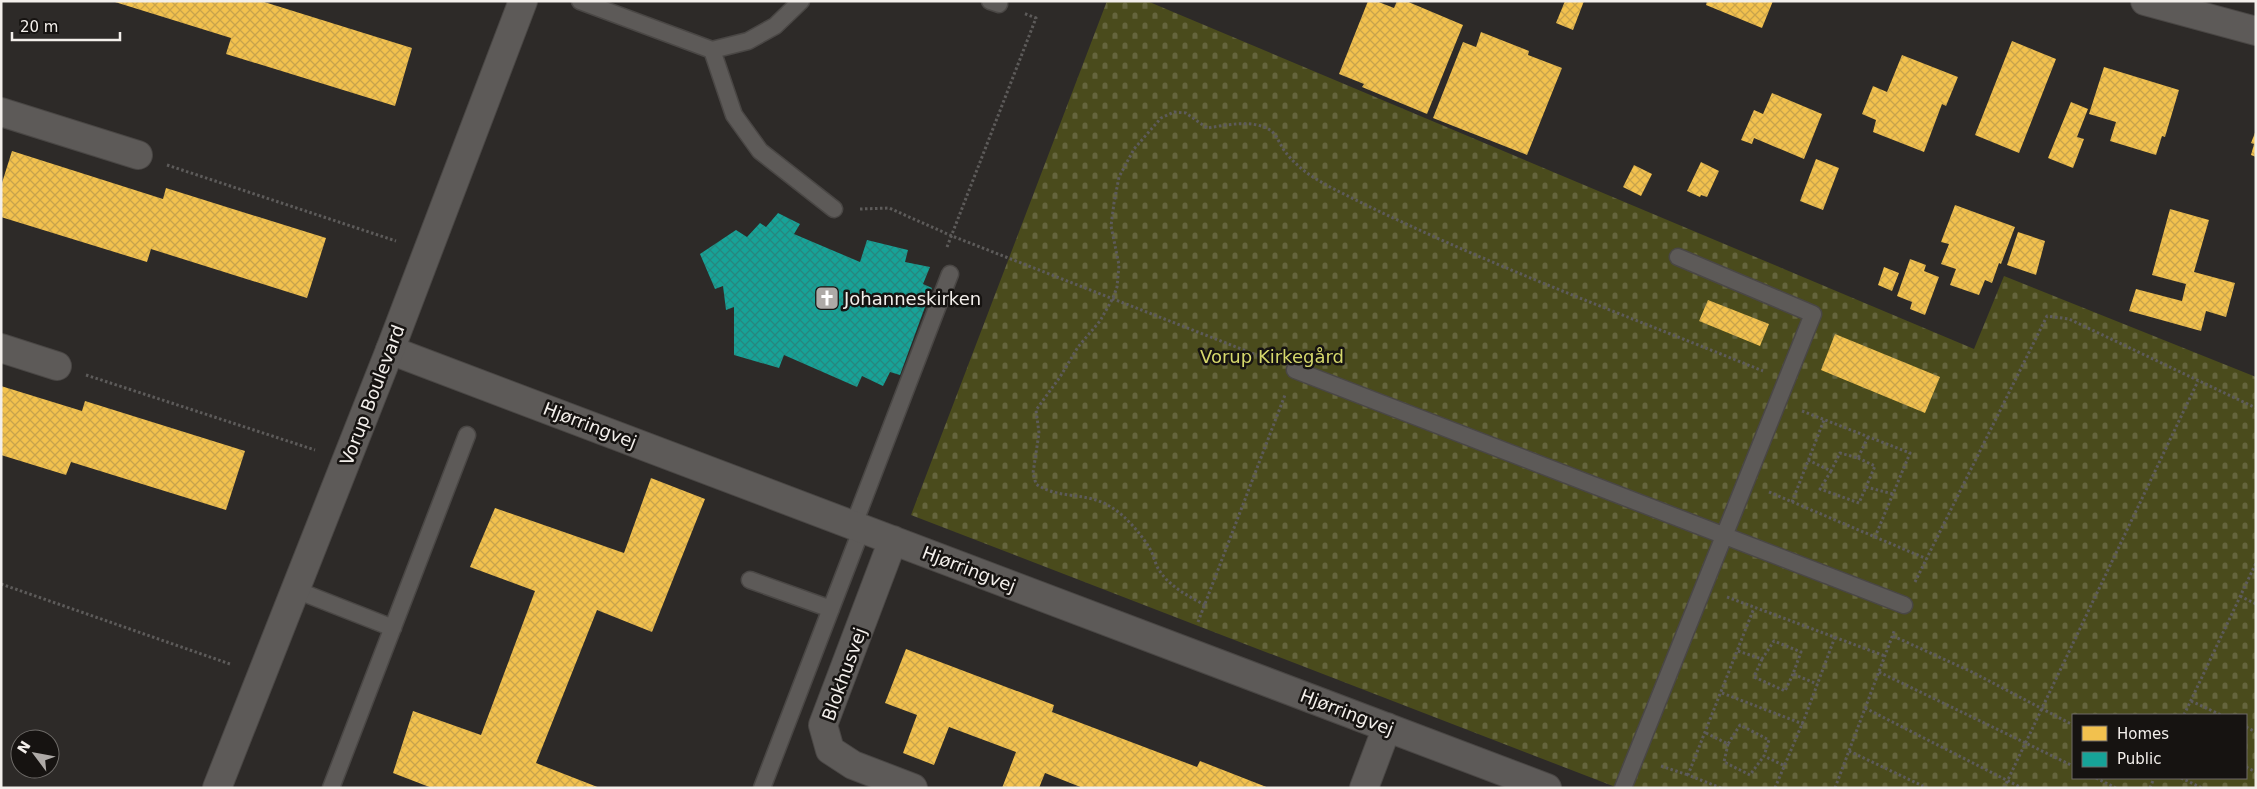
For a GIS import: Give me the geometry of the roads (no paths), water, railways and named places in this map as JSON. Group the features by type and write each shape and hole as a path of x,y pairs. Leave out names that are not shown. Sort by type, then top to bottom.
{"street":[{"name":"Vorup Boulevard","path":"217,788 390,350 523,1"},
{"path":"2145,1 2256,31"},
{"path":"1,112 138,155"},
{"path":"1,348 57,366"},
{"name":"Hjørringvej","path":"390,350 1547,788"},
{"name":"Blokhusvej","path":"893,540 823,725 830,750 853,766 913,788"},
{"path":"1364,788 1387,727"}],"lane":[{"path":"580,1 712,50 748,41 775,26 801,1"},
{"path":"712,50 734,115 760,151 834,209"},
{"path":"1622,788 1813,314 1678,257"},
{"path":"762,788 831,609 858,526 950,274"},
{"path":"1295,370 1904,605"},
{"path":"331,788 468,436"},
{"path":"750,580 831,609"},
{"path":"296,590 393,628"}],"place":[{"name":"Johanneskirken","path":"827,298"}],"park label":[{"name":"Vorup Kirkegård","path":"1272,356"}]}
